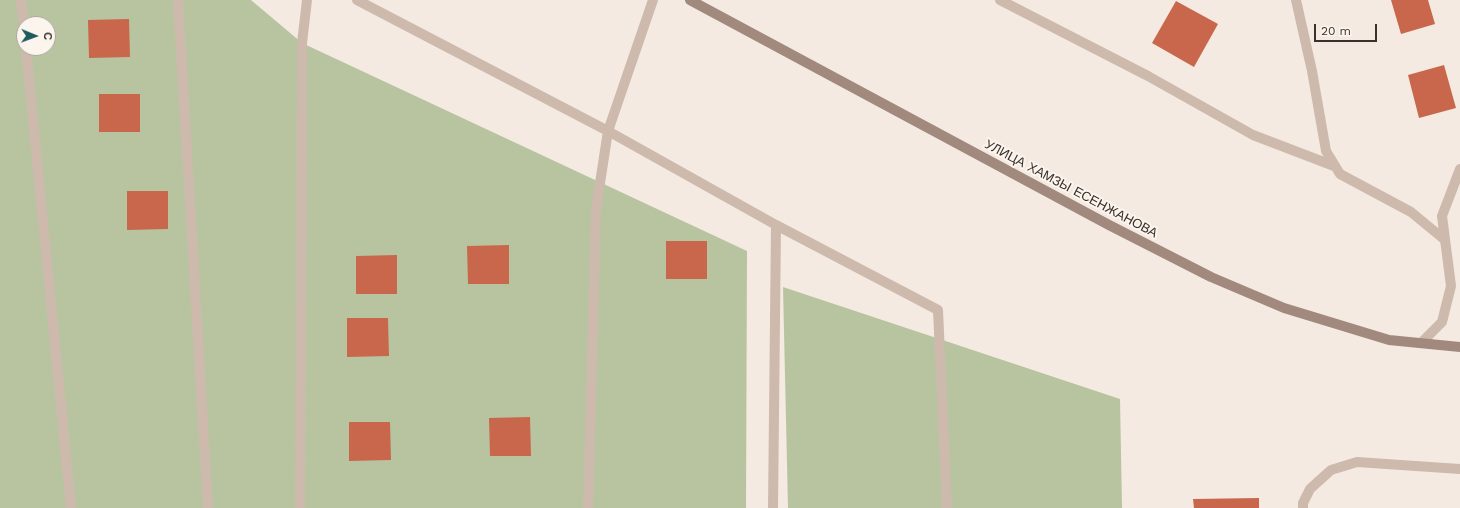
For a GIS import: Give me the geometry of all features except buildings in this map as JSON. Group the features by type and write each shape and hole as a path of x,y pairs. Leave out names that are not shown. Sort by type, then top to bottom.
{"street":[{"path":"21,0 23,16"},
{"path":"178,0 208,508"},
{"path":"300,508 302,43 307,0"},
{"path":"357,0 608,131 776,225 938,310 947,508"},
{"path":"588,508 596,209 608,131 652,0"},
{"name":"УЛИЦА ХАМЗЫ ЕСЕНЖАНОВА","path":"690,0 1102,221 1211,277 1284,308 1388,340 1460,347"},
{"path":"1000,0 1148,76 1253,135 1334,166"},
{"path":"1296,0 1312,71 1326,151 1334,166 1340,174 1411,212 1445,240"},
{"path":"27,56 71,508"},
{"path":"1421,343 1442,322 1451,286 1442,216 1460,170"},
{"path":"773,508 776,225"},
{"path":"1303,508 1303,503 1310,489 1331,470 1357,462 1460,469"}],"green space":[{"path":"0,0 251,0 302,43 747,251 746,508 0,508"},
{"path":"783,287 1120,399 1122,508 788,508"}]}
